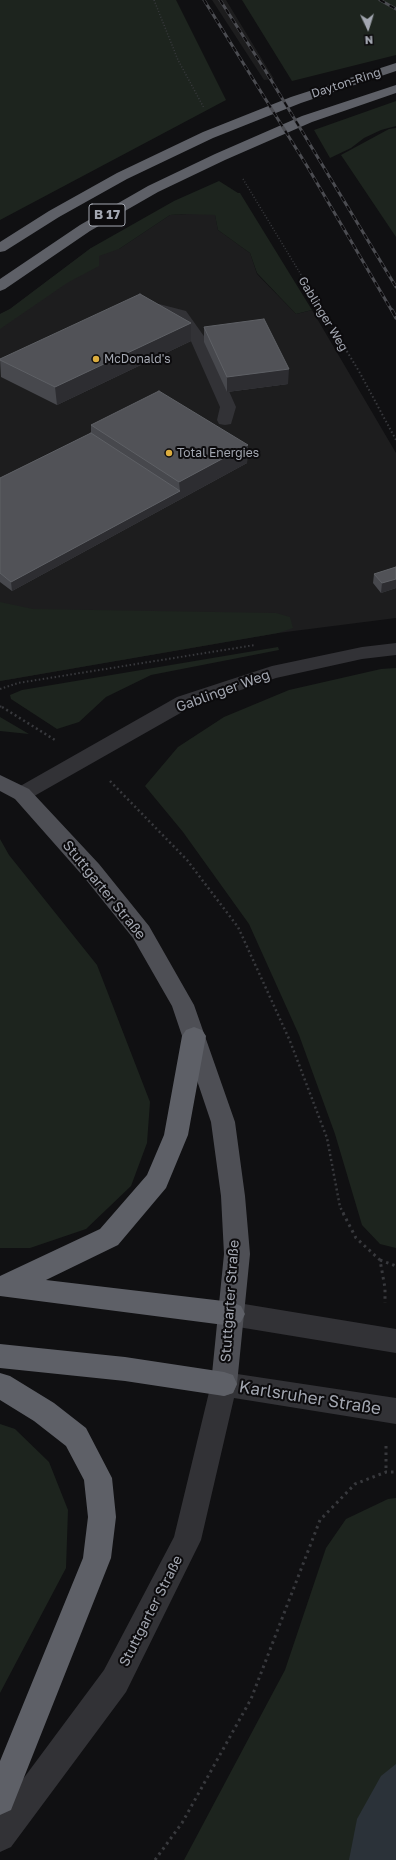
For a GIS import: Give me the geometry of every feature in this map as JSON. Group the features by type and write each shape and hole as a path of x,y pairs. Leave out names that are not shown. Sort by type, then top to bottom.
{"highway":[{"name":"Dayton-Ring","path":"18,237 54,214 122,176 208,135 296,100 396,67"},
{"name":"Dayton-Ring","path":"0,286 85,228 153,189 220,157 307,119 396,89"},
{"path":"0,242 18,237"},
{"name":"B 17","path":"0,248 18,237"},
{"path":"3,1286 109,1237 157,1181 176,1135 194,1036"},
{"path":"3,1286 232,1314"},
{"path":"0,1356 125,1369 224,1384"},
{"path":"0,1385 44,1412 76,1437 98,1478 102,1517 97,1558 0,1799"}],"main road":[{"name":"Stuttgarter Straße","path":"0,782 22,794 91,870 141,932 183,1005 222,1122 233,1196 237,1254 224,1384"}],"street":[{"path":"130,313 137,310 159,309 181,314 198,339 228,406 225,420"},
{"name":"Gablinger Weg","path":"22,794 184,702 272,672 362,653 396,649"},
{"path":"232,1314 390,1340"},
{"name":"Karlsruher Straße","path":"224,1384 390,1411"},
{"name":"Stuttgarter Straße","path":"0,1836 115,1681 187,1540 224,1384"}],"path":[{"path":"154,0 178,60 196,95"},
{"name":"Gablinger Weg","path":"248,189 360,373 396,440"},
{"path":"0,689 18,683 259,644"},
{"path":"0,706 86,759 137,807 187,860 238,927 290,1041 327,1138 340,1207 356,1238 380,1260 396,1266"},
{"path":"380,1260 385,1288 390,1340"},
{"path":"386,1472 390,1411"},
{"path":"155,1860 182,1823 251,1698 320,1520 355,1484 386,1472 396,1472"}],"shaded area":[{"path":"0,0 176,0 226,100 0,220"},
{"path":"212,0 226,0 274,79 264,80"},
{"path":"242,0 396,0 396,55 292,81"},
{"path":"396,101 396,126 381,130 364,138 351,148 330,158 314,130"},
{"path":"396,128 396,237 341,155 389,129"},
{"path":"219,181 240,193 312,310 296,314 257,273 250,253 218,230 215,215 170,215 119,249 99,256 99,266 67,283 0,329 0,314 10,309 91,248 174,201"},
{"path":"215,214 218,230 250,253 257,274 296,314 312,310 396,453 396,618 278,633 0,681 0,314 10,309 91,248 119,249 170,215"},
{"path":"0,602 33,609 276,613 290,617 293,628 278,633 0,681"},
{"path":"278,647 279,650 151,675 106,697 79,722 57,729 11,699 10,695 22,690"},
{"path":"396,668 396,1248 380,1244 362,1225 335,1134 299,1035 249,924 183,832 145,786 178,747 224,717 289,690 381,669"},
{"path":"0,717 29,734 0,731"},
{"path":"0,839 9,855 97,965 150,1102 147,1143 131,1186 86,1229 30,1248 0,1248"},
{"path":"0,1424 15,1429 49,1462 68,1510 66,1568 0,1693"},
{"path":"396,1498 396,1860 184,1860 285,1670 326,1548 346,1519 388,1499"},
{"path":"396,1764 396,1860 349,1860 357,1819 381,1776"}],"building":[{"path":"140,294 191,323 55,387 0,360 0,359"},
{"path":"264,319 289,369 227,377 204,327"},
{"name":"Total Energies","path":"159,391 248,445 179,482 91,425"},
{"path":"91,433 180,491 11,582 0,573 0,478"},
{"path":"396,567 396,579 382,583 374,574"}],"railway":[{"path":"204,0 307,166 392,311"},
{"path":"220,0 265,70 396,287"},
{"path":"380,0 396,9"},
{"path":"392,310 396,318"}],"place":[{"name":"McDonald's","path":"96,359"},
{"name":"Total Energies","path":"169,453"}]}
